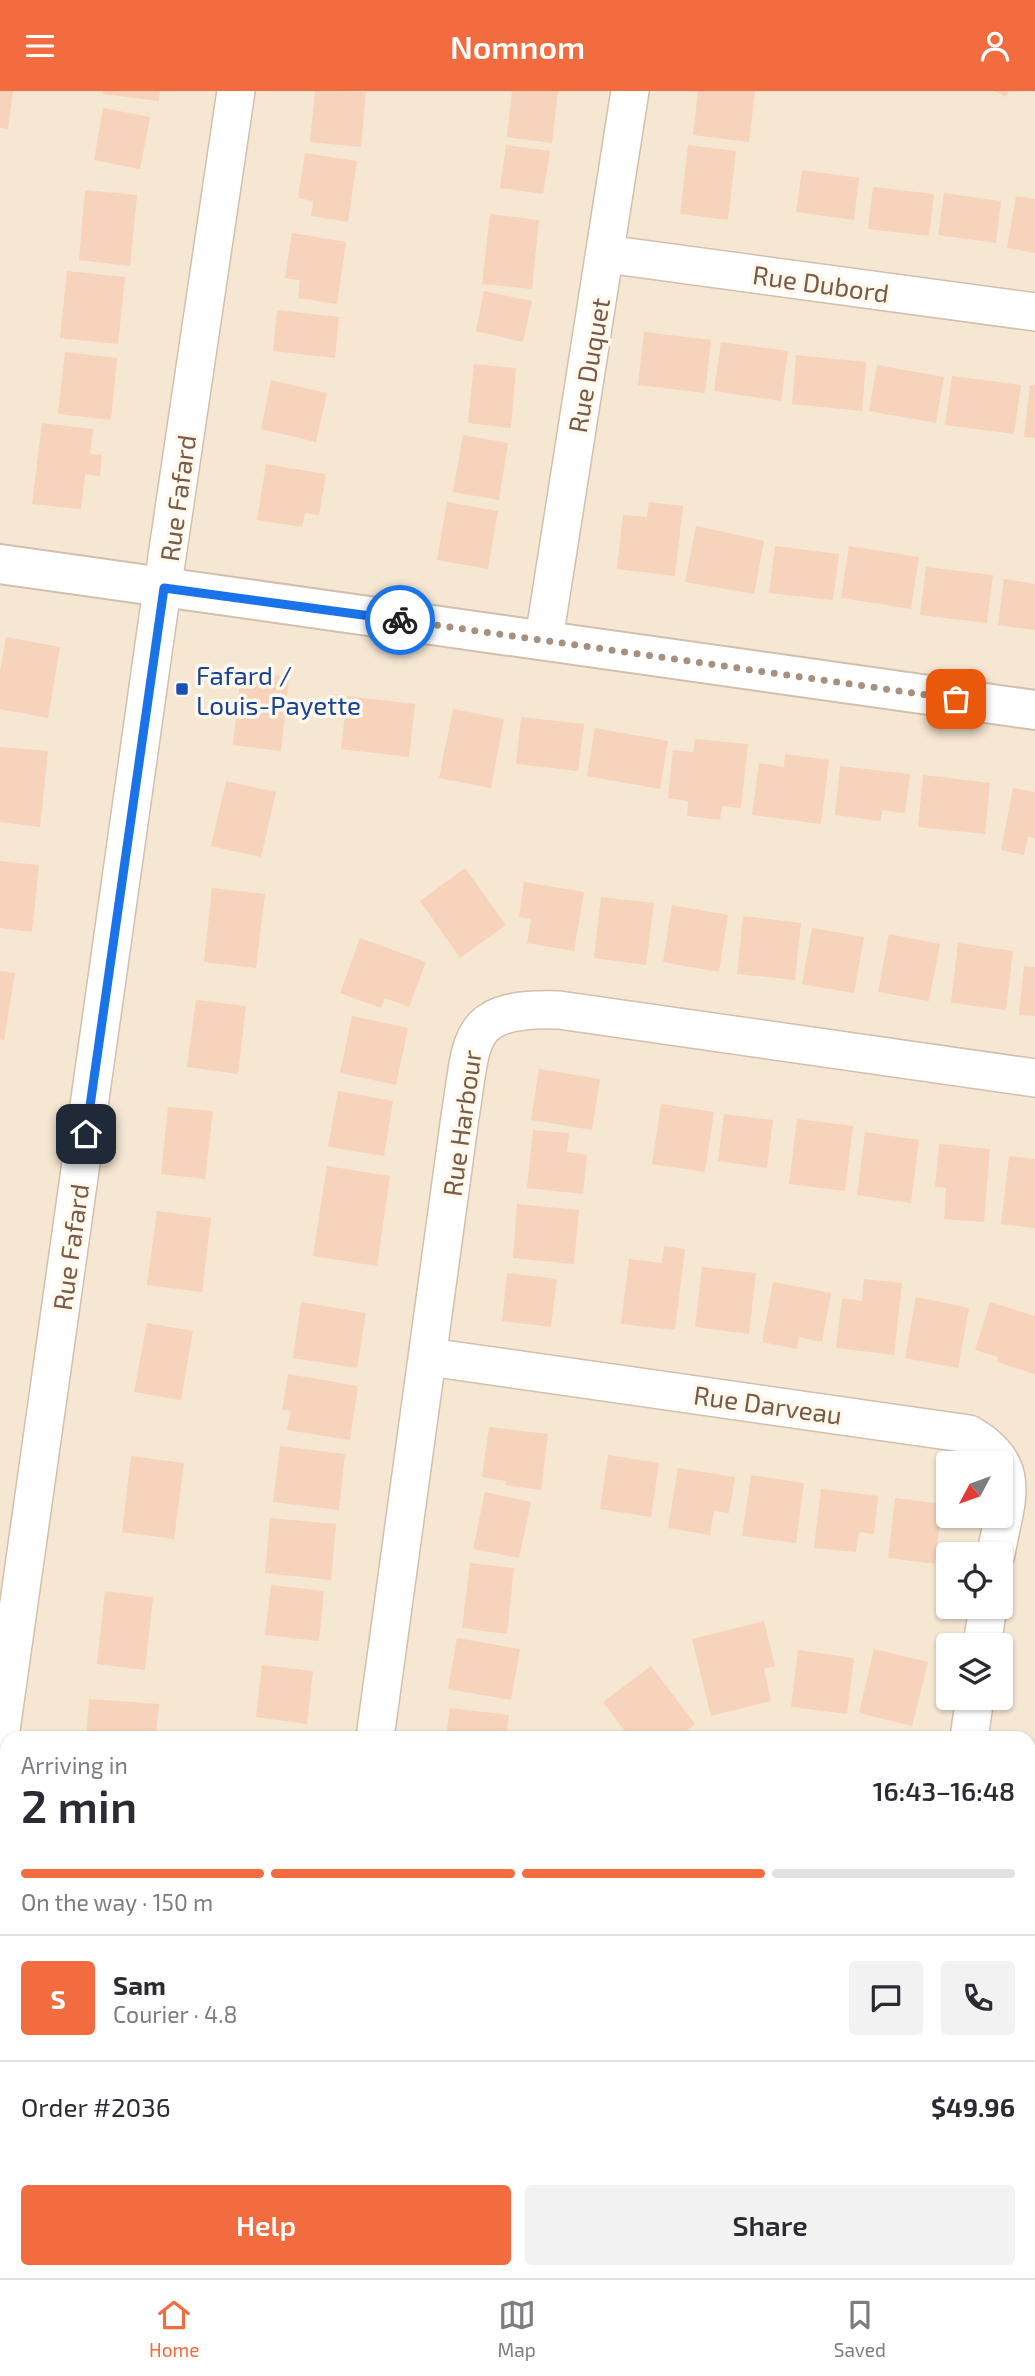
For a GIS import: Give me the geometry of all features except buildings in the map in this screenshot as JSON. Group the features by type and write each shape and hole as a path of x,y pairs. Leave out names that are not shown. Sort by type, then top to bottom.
{"street":[{"name":"Rue Fafard","path":"1,1731 236,91"},
{"name":"Rue Duquet","path":"544,639 630,91"},
{"name":"Rue Dubord","path":"606,254 1035,312"},
{"path":"0,564 1035,710"},
{"name":"Rue Harbour","path":"376,1731 473,1038 482,1025 501,1013 530,1009 569,1011 1035,1078"},
{"name":"Rue Darveau","path":"429,1357 969,1434 991,1446 1003,1463 1008,1483 998,1542"},
{"path":"970,1731 973,1710"}],"shaded area":[{"path":"0,91 1035,91 1035,1731 0,1731"}],"way so far":[{"path":"400,620 956,699"}],"place":[{"name":"Fafard / Louis-Payette","path":"182,689"}],"route":[{"path":"86,1134 164,588 400,620"}]}
